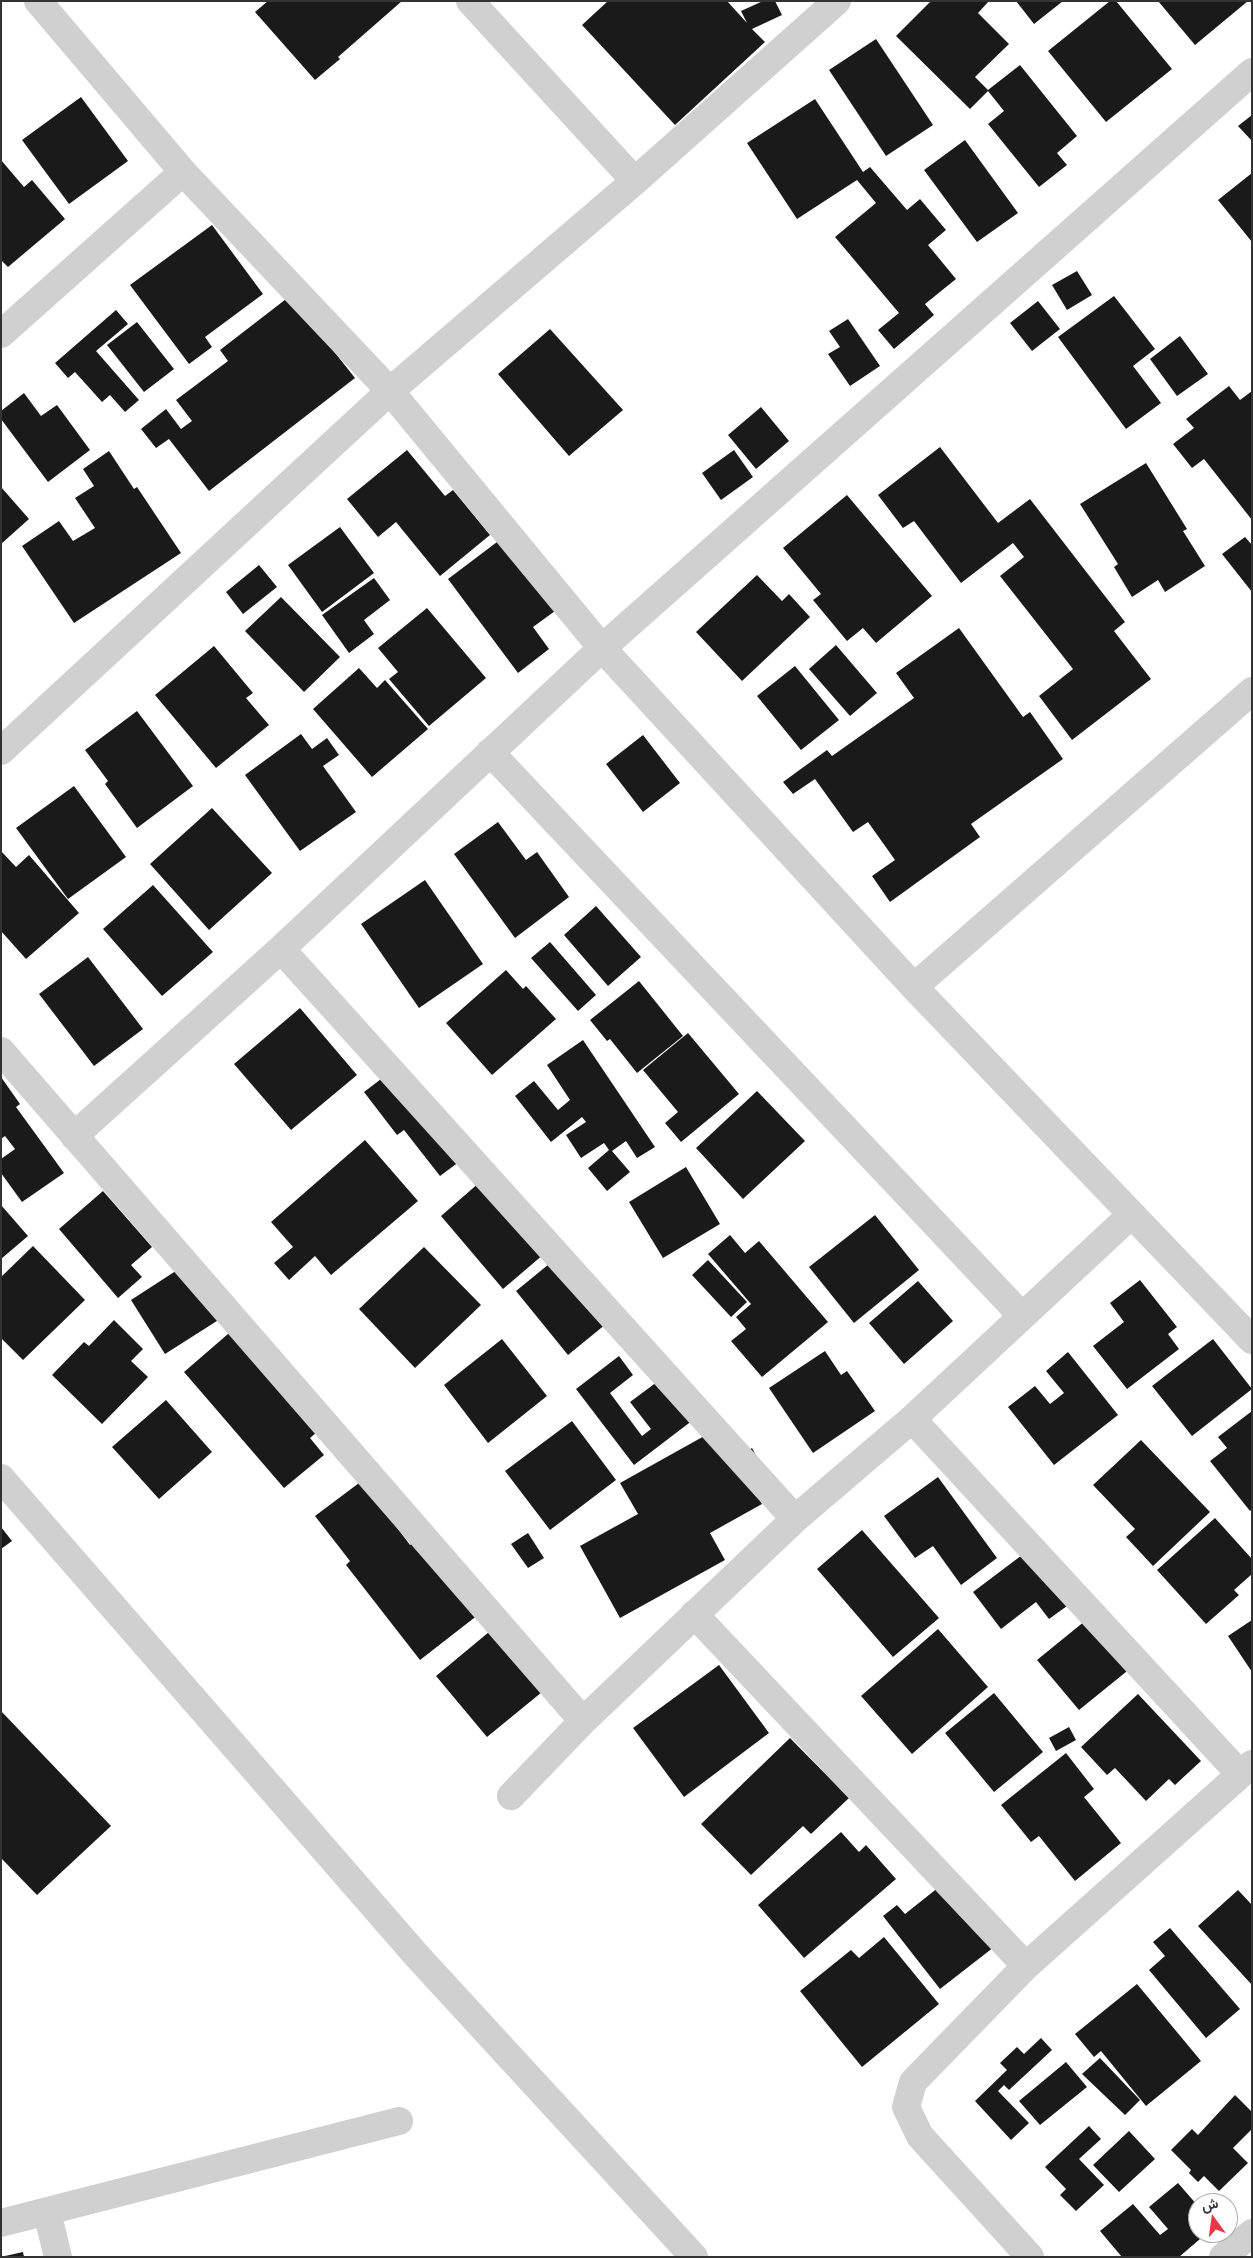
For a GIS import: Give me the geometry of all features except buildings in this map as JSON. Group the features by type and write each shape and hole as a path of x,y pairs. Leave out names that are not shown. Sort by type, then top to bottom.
{"street":[{"path":"38,1 184,172 390,391 602,648 914,987 1252,1340"},
{"path":"470,1 635,181"},
{"path":"1,751 390,391 635,181 837,1"},
{"path":"74,1136 281,949 602,648 1252,72"},
{"path":"1,334 184,172"},
{"path":"914,987 1252,691"},
{"path":"490,752 1022,1316"},
{"path":"281,949 795,1519"},
{"path":"1,1051 583,1721"},
{"path":"511,1796 583,1721 795,1519 912,1419 1131,1215"},
{"path":"912,1419 1246,1769 1026,1966 913,2082 906,2107 920,2136 1030,2257"},
{"path":"1,1478 418,1956 694,2257"},
{"path":"694,1614 1026,1966"},
{"path":"1,2223 400,2121"},
{"path":"47,2212 58,2257"},
{"path":"1223,2257 1252,2232"}]}
